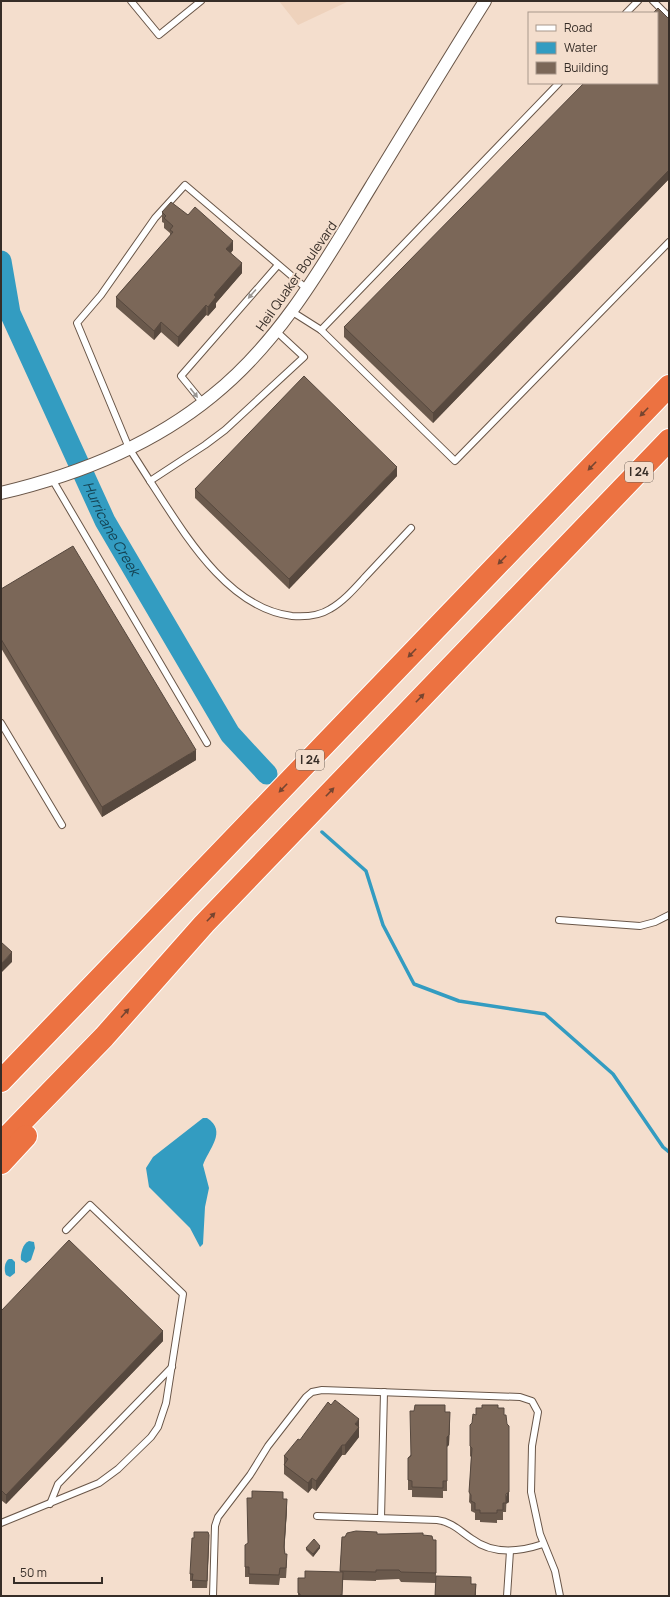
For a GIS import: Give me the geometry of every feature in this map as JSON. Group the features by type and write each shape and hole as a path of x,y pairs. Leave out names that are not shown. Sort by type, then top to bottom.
{"highway":[{"name":"I 24","path":"1,1081 669,386"},
{"name":"I 24","path":"1,1143 104,1037 204,924 669,440"},
{"path":"1,1163 34,1127 104,1037"}],"street":[{"name":"Heil Quaker Boulevard","path":"1,493 52,479 87,467 157,434 203,403 240,371 276,332 307,289 485,1"}],"lane":[{"path":"131,1 159,35 201,1"},
{"path":"627,12 638,1"},
{"path":"653,1 669,17"},
{"path":"321,330 558,84"},
{"path":"307,289 185,186 154,218 101,295 77,324 129,448 193,543 221,577 252,602 274,612 286,615 307,616 318,614 339,604 411,528"},
{"path":"291,311 321,330 455,461 669,242"},
{"path":"203,403 181,376 278,265"},
{"path":"150,480 205,445 225,430 304,357 276,332"},
{"path":"52,479 207,743"},
{"path":"1,723 62,825"},
{"path":"559,920 640,926 655,922 669,915"},
{"path":"1,1524 88,1488 108,1477 151,1437 162,1417 172,1366 183,1294 90,1205 66,1230"},
{"path":"50,1504 58,1484 172,1366"},
{"path":"213,1596 215,1526 218,1517 250,1475 268,1446 306,1397 317,1391 520,1397 532,1401 538,1414 532,1446 531,1492 534,1512 543,1544 555,1571 560,1596"},
{"path":"381,1518 384,1392"},
{"path":"317,1516 443,1521 453,1525 484,1546 510,1551 525,1550 543,1544"},
{"path":"507,1596 510,1551"}],"shaded area":[{"path":"279,1 349,1 298,25"}],"water":[{"path":"203,1118 207,1118 213,1123 216,1129 216,1135 215,1141 203,1165 209,1188 205,1207 203,1244 200,1247 190,1228 149,1187 146,1168 153,1157"},
{"path":"29,1241 34,1242 35,1248 31,1260 26,1263 21,1260 21,1255 22,1249"},
{"path":"9,1259 12,1259 15,1262 15,1273 10,1277 6,1275 5,1269 5,1264"}],"building":[{"path":"658,8 669,19 669,170 433,413 344,327 583,84 658,84 658,12 654,12"},
{"path":"171,202 188,215 195,207 233,241 226,249 242,263 214,295 216,297 208,307 206,305 178,337 161,322 154,331 116,297 173,232 170,230 173,226 164,218 166,216 162,212"},
{"path":"304,376 397,467 289,579 195,489"},
{"path":"73,546 196,750 102,807 1,639 1,589"},
{"path":"1,942 12,952 1,964"},
{"path":"69,1240 163,1331 6,1495 1,1490 1,1311"},
{"path":"335,1400 359,1419 355,1424 359,1427 345,1445 342,1445 316,1481 312,1478 308,1483 284,1465 288,1459 284,1456 298,1439 300,1440 328,1402 331,1405"},
{"path":"415,1405 445,1405 445,1412 450,1412 449,1435 447,1437 447,1481 443,1481 443,1488 412,1487 412,1481 408,1480 408,1458 411,1456 410,1411 414,1411"},
{"path":"482,1405 498,1405 498,1408 504,1408 504,1415 506,1415 507,1424 509,1426 509,1492 506,1494 506,1503 503,1503 503,1510 497,1510 497,1513 480,1513 480,1510 475,1510 475,1503 471,1501 471,1495 469,1492 472,1448 470,1446 470,1425 472,1423 473,1414 476,1415 476,1408 482,1408"},
{"path":"252,1491 283,1492 283,1499 287,1499 284,1547 285,1554 287,1554 286,1568 280,1568 279,1575 249,1574 249,1567 245,1567 245,1545 248,1543 247,1498 252,1498"},
{"path":"356,1531 377,1532 377,1534 423,1533 423,1535 432,1536 433,1540 436,1540 436,1573 401,1572 399,1570 376,1570 376,1572 340,1571 342,1537 345,1537 347,1533"},
{"path":"194,1532 208,1532 209,1535 207,1581 192,1580 193,1574 190,1574 192,1538 194,1538"},
{"path":"314,1539 320,1546 313,1554 306,1548"},
{"path":"305,1571 343,1572 342,1595 300,1596 298,1593 298,1578 305,1578"},
{"path":"436,1576 471,1577 471,1584 476,1584 475,1596 435,1596"}],"waterway":[{"name":"Hurricane Creek","path":"1,261 10,313 105,521 230,734 267,774"},
{"path":"322,832 366,871 383,925 414,984 459,1001 545,1014 613,1074 663,1147 669,1152"}]}
